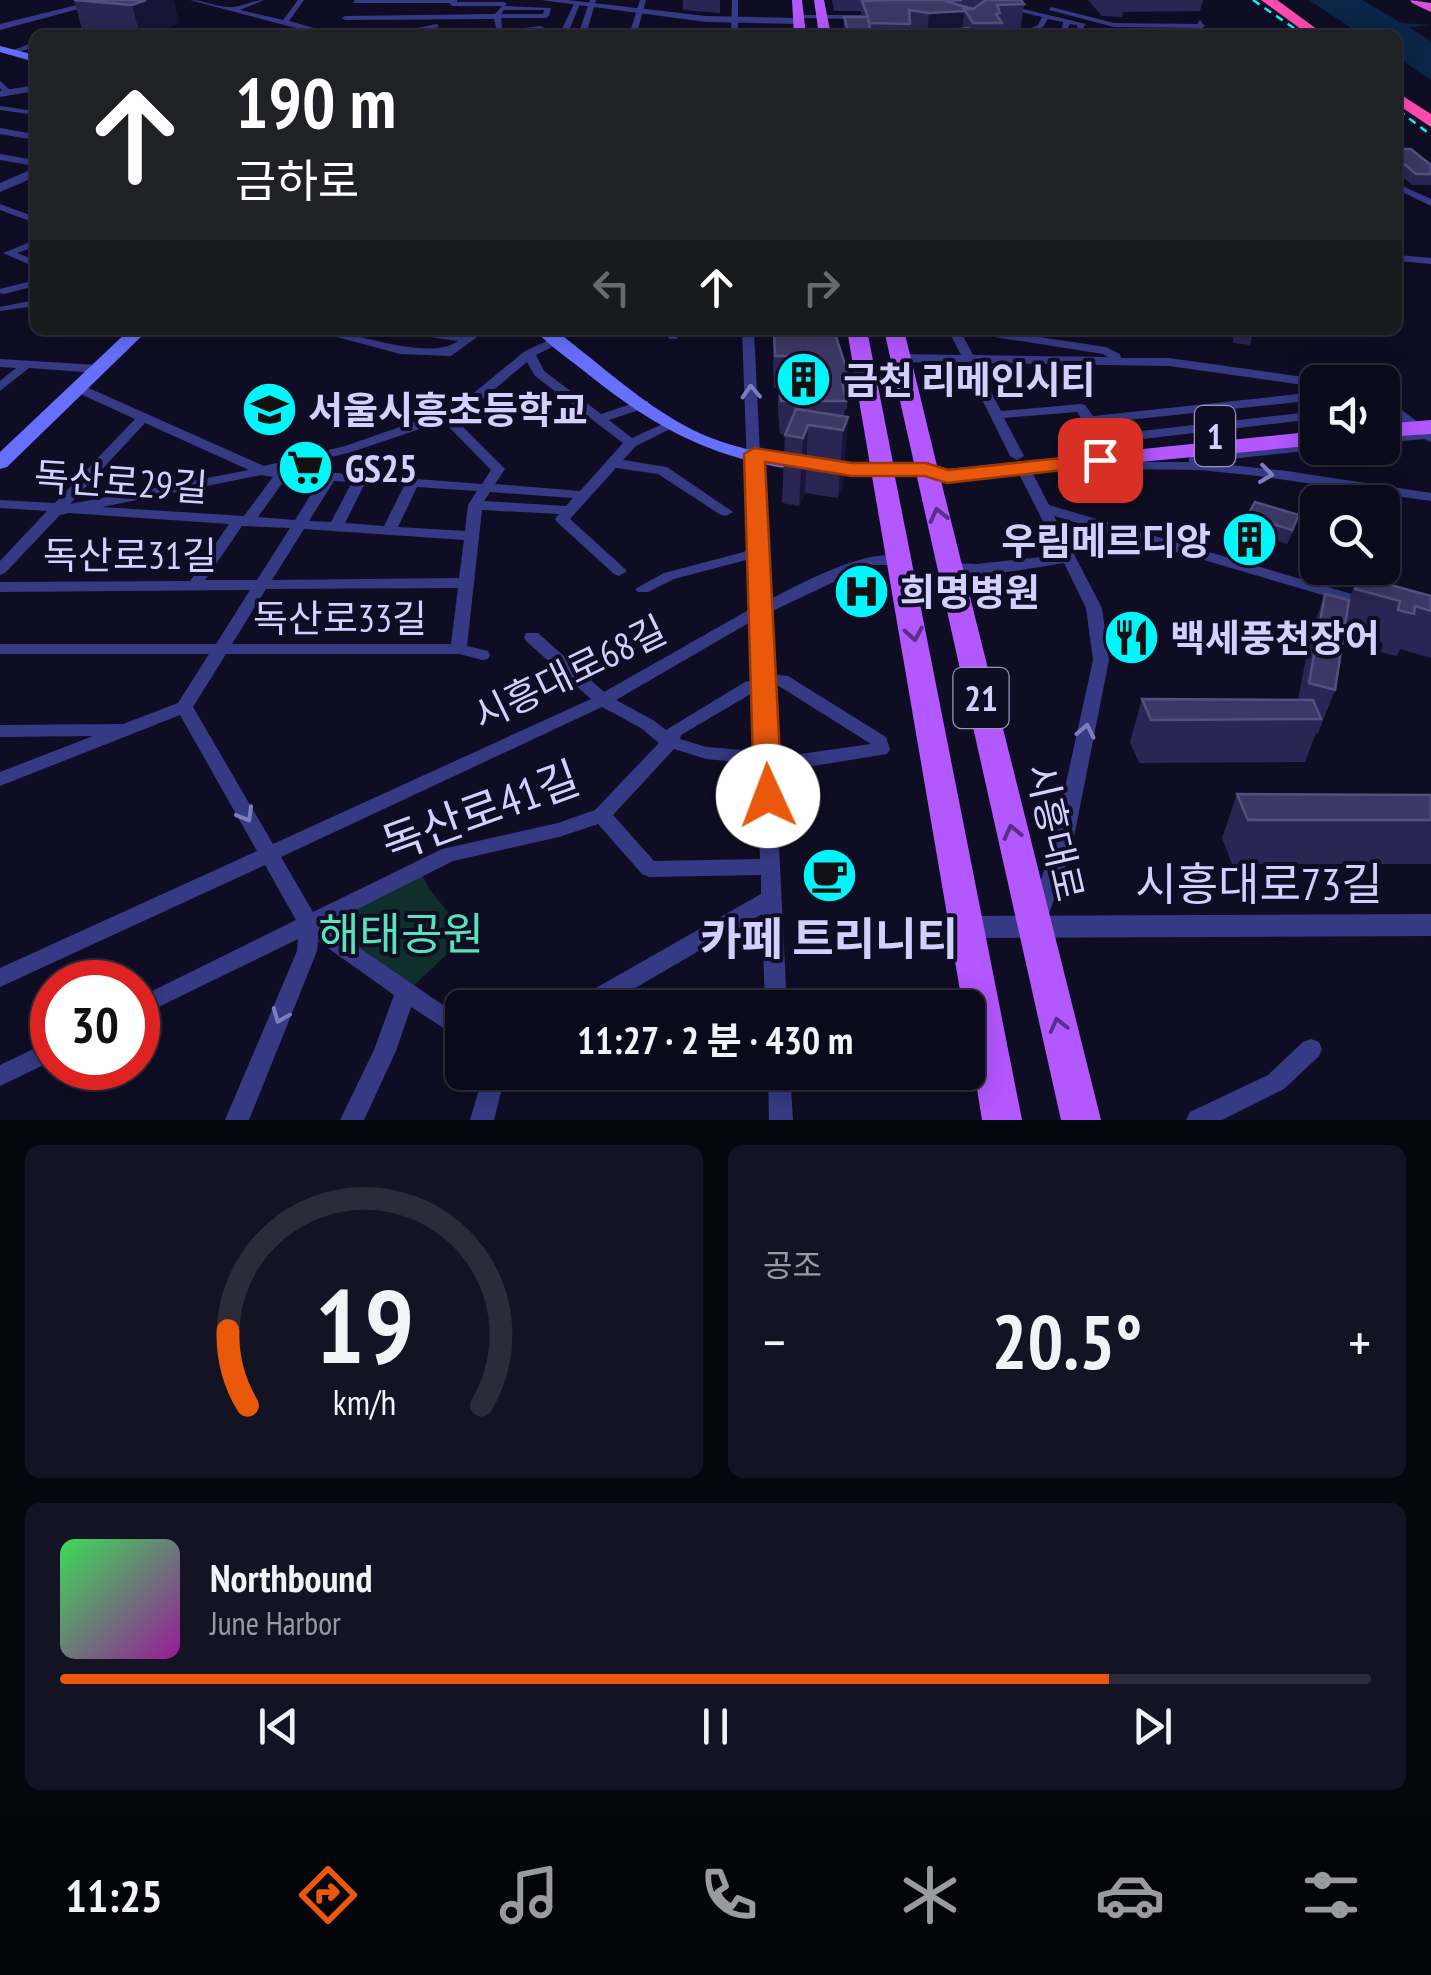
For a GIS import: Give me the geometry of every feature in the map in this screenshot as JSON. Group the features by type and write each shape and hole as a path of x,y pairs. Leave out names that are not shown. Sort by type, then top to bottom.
{"highway":[{"path":"1260,0 1302,30"},
{"path":"1268,0 1311,30"},
{"path":"1416,0 1431,8"},
{"path":"1402,98 1431,118"}],"main road":[{"path":"797,0 799,24"},
{"path":"819,0 823,30"},
{"path":"5,51 30,58"},
{"path":"0,463 134,335"},
{"path":"551,335 672,425 709,443 852,470 883,470 853,342"},
{"name":"시흥대로","path":"895,335 1081,1120"},
{"name":"1","path":"883,470 926,470 947,476 1075,451 1300,428"},
{"name":"1","path":"1020,462 1300,428"},
{"name":"21","path":"883,470 1002,1120"}],"street":[{"path":"0,27 108,0"},
{"path":"193,0 314,30"},
{"path":"234,10 261,0"},
{"path":"284,23 301,0"},
{"path":"545,0 617,4 640,12 706,18 734,29 799,24 820,17 867,17"},
{"path":"635,30 643,0"},
{"path":"734,29 735,0"},
{"path":"338,30 355,1 477,4 553,20"},
{"path":"394,18 430,1"},
{"path":"415,30 437,26 454,2"},
{"path":"584,30 592,3"},
{"path":"566,30 577,4"},
{"path":"1018,10 1040,7 1084,25 1080,30"},
{"path":"345,18 443,17 501,10 548,8 546,16 501,10"},
{"path":"1018,10 1052,11 1114,26 1202,26 1200,22"},
{"path":"1018,10 1018,21"},
{"path":"1031,30 1041,26 1052,11"},
{"path":"232,30 248,14"},
{"path":"1063,30 1067,17"},
{"path":"683,30 685,20 706,18"},
{"path":"437,26 442,30"},
{"path":"524,30 541,28"},
{"path":"663,28 673,30"},
{"path":"5,51 30,46"},
{"path":"2,92 30,89"},
{"path":"0,108 30,113"},
{"path":"0,131 30,136"},
{"path":"0,157 30,162"},
{"path":"0,188 30,174"},
{"path":"1402,190 1431,204"},
{"path":"0,208 30,218"},
{"path":"0,218 30,208"},
{"path":"30,245 8,253 30,261"},
{"path":"1402,258 1431,261"},
{"path":"2,310 10,304 2,290 30,284"},
{"path":"2,310 30,304"},
{"path":"337,335 400,350 451,352 474,335"},
{"path":"354,341 366,335"},
{"path":"434,335 468,340"},
{"path":"56,510 264,472 348,452 445,416 482,397 551,335"},
{"path":"748,335 775,990"},
{"path":"956,335 1094,608 1101,660 1062,847 1034,926"},
{"path":"1031,335 1106,351 1118,360"},
{"path":"749,348 767,348"},
{"path":"529,354 538,373 631,443"},
{"path":"901,358 1169,362 1300,380"},
{"path":"0,363 98,369"},
{"path":"0,388 26,365"},
{"path":"78,388 264,472 583,494"},
{"path":"1088,420 1300,398"},
{"path":"599,419 644,404"},
{"path":"995,414 1081,408 1101,450"},
{"path":"445,416 498,469 475,506 459,649"},
{"path":"0,570 144,417"},
{"path":"618,571 562,518 631,443 672,425"},
{"path":"1075,451 1087,441 1120,466 1300,448"},
{"path":"612,463 662,470 726,512"},
{"path":"1135,465 1202,466 1339,481 1431,497"},
{"name":"독산로29길","path":"194,586 282,473"},
{"path":"261,585 330,476"},
{"path":"335,528 362,478"},
{"path":"389,531 414,482"},
{"name":"독산로29길","path":"0,504 471,536"},
{"path":"475,506 569,510"},
{"path":"1043,508 1376,606"},
{"path":"643,588 670,576 749,555 758,548"},
{"path":"950,568 976,569 1070,558"},
{"name":"시흥대로68길","path":"0,978 603,700 760,610 868,560 900,560"},
{"name":"독산로31길","path":"0,587 465,583"},
{"name":"독산로31길","path":"220,649 261,585"},
{"path":"532,637 603,700 647,724 670,742 706,753 766,760 831,758 882,749 880,741 782,680 763,683"},
{"name":"독산로33길","path":"0,649 459,649 482,656"},
{"name":"독산로33길","path":"184,707 220,649"},
{"name":"독산로41길","path":"160,997 450,854 559,830 602,815 670,742 674,731 750,686 763,683"},
{"path":"0,779 184,707 308,924 445,1019"},
{"path":"0,731 127,729"},
{"path":"602,815 650,869 770,868"},
{"path":"612,990 772,898"},
{"path":"237,1120 307,950 308,924"},
{"name":"시흥대로73길","path":"968,927 1431,925"},
{"path":"352,1120 385,1051 405,994"},
{"path":"1198,1120 1276,1082 1311,1049"},
{"path":"0,1076 30,1061"},
{"path":"482,1120 490,1090"},
{"path":"780,1090 781,1120"}],"green space":[{"name":"해태공원","path":"419,869 429,889 467,935 405,994 309,924"}],"water":[{"path":"1309,0 1362,0 1402,23 1431,25 1409,27 1431,41 1431,80 1402,61 1402,30 1354,30"}],"building":[{"path":"74,0 146,0 132,5"},
{"path":"962,0 945,1 973,9 929,13 909,10 910,24 870,23 868,19 870,30 848,30 844,17 868,17 862,1"},
{"path":"986,0 1021,0 1024,4 997,5 1000,13 996,14 1002,23 973,23 964,9 973,9"},
{"path":"1402,149 1411,149 1431,165 1431,174 1416,174 1402,162"},
{"path":"774,335 836,335 849,377 841,377 846,401 781,401 779,378 793,378 792,356 775,356"},
{"path":"796,409 848,417 843,430 808,425 803,438 785,435"},
{"path":"1255,502 1299,515 1292,530 1269,523 1258,545 1235,538"},
{"name":"희명병원","path":"871,564 877,599 852,602 847,570"},
{"path":"1356,585 1391,585 1431,596 1431,611 1415,606 1414,614 1398,610 1400,601 1355,589"},
{"path":"1325,594 1349,600 1335,690 1309,683"},
{"path":"1142,699 1313,700 1321,719 1151,720"},
{"path":"1237,794 1431,795 1431,820 1248,820"}],"railway":[{"path":"1253,0 1297,30"},
{"path":"1402,113 1431,135"}],"place":[{"name":"금천 리메인시티","path":"804,379"},
{"name":"서울시흥초등학교","path":"269,409"},
{"name":"GS25","path":"306,467"},
{"name":"우림메르디앙","path":"1250,540"},
{"name":"희명병원","path":"861,591"},
{"name":"백세풍천장어","path":"1131,637"},
{"name":"카페 트리니티","path":"829,876"}],"route":[{"path":"768,796 754,454 852,470 926,470 947,476 1100,460"}]}
